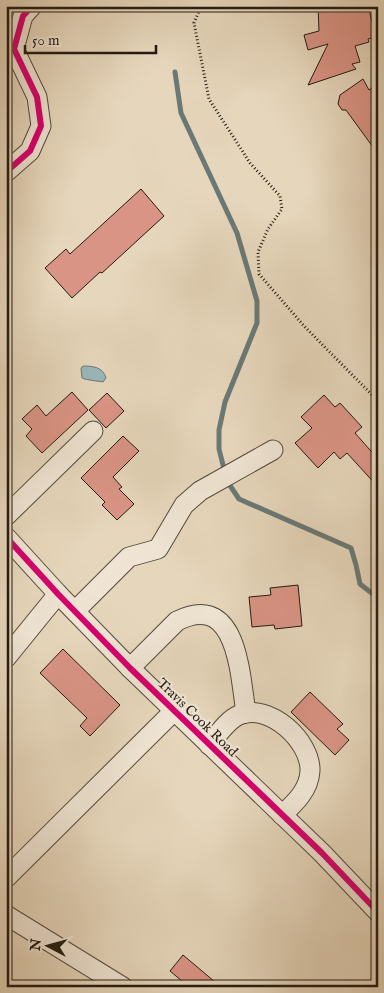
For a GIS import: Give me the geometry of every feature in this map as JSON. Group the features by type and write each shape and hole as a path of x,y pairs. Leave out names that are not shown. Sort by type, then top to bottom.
{"street":[{"path":"6,172 30,151 41,126 37,98 10,49 24,16 32,6"},
{"path":"6,516 93,431"},
{"path":"74,611 129,557 158,549 184,505 200,491 273,450"},
{"name":"Travis Cook Road","path":"6,537 130,668 322,853 378,912"},
{"path":"6,658 58,594"},
{"path":"130,668 176,621 196,615 214,617 225,627 236,652 253,714"},
{"path":"6,878 174,711"},
{"path":"209,745 232,720 253,714 275,720 286,726 299,739 307,751 310,772 304,791 282,815"},
{"path":"6,915 123,987"}],"path":[{"path":"201,6 194,23 209,99 250,163 280,196 282,209 268,229 258,252 259,274 304,326 378,401"}],"water":[{"path":"83,366 100,369 106,378 103,382 82,378 81,368"}],"building":[{"path":"318,6 368,6 376,37 368,39 369,42 355,46 360,62 352,64 356,69 308,85 328,44 308,50 304,35 319,31"},
{"path":"363,79 369,90 372,88 378,97 378,154 346,110 342,110 338,104 340,95"},
{"path":"141,189 164,216 72,298 45,268 66,249 70,254"},
{"path":"72,392 88,410 42,453 26,436 32,429 22,419 37,405 46,416"},
{"path":"107,393 124,411 106,428 89,410"},
{"path":"324,395 335,407 340,403 362,427 355,433 378,459 378,487 347,453 340,459 334,452 318,468 295,443 312,428 301,417"},
{"path":"123,436 139,451 113,477 122,487 119,489 134,504 117,520 102,505 105,502 81,478"},
{"path":"298,585 302,626 275,629 274,625 252,627 249,597 271,595 270,588"},
{"path":"63,649 120,705 90,736 80,726 87,718 40,673"},
{"path":"310,692 343,724 337,729 349,740 335,755 291,712"},
{"path":"183,955 221,987 189,987 170,971"}],"waterway":[{"path":"175,72 181,113 237,233 257,301 257,323 225,402 219,430 219,449 225,473"},
{"path":"227,481 239,499 351,548 360,584 378,598"}],"cycle path":[{"path":"6,172 30,151 41,126 37,97 14,49 23,16 32,6"},
{"path":"6,537 130,668 322,853 378,912"}]}
